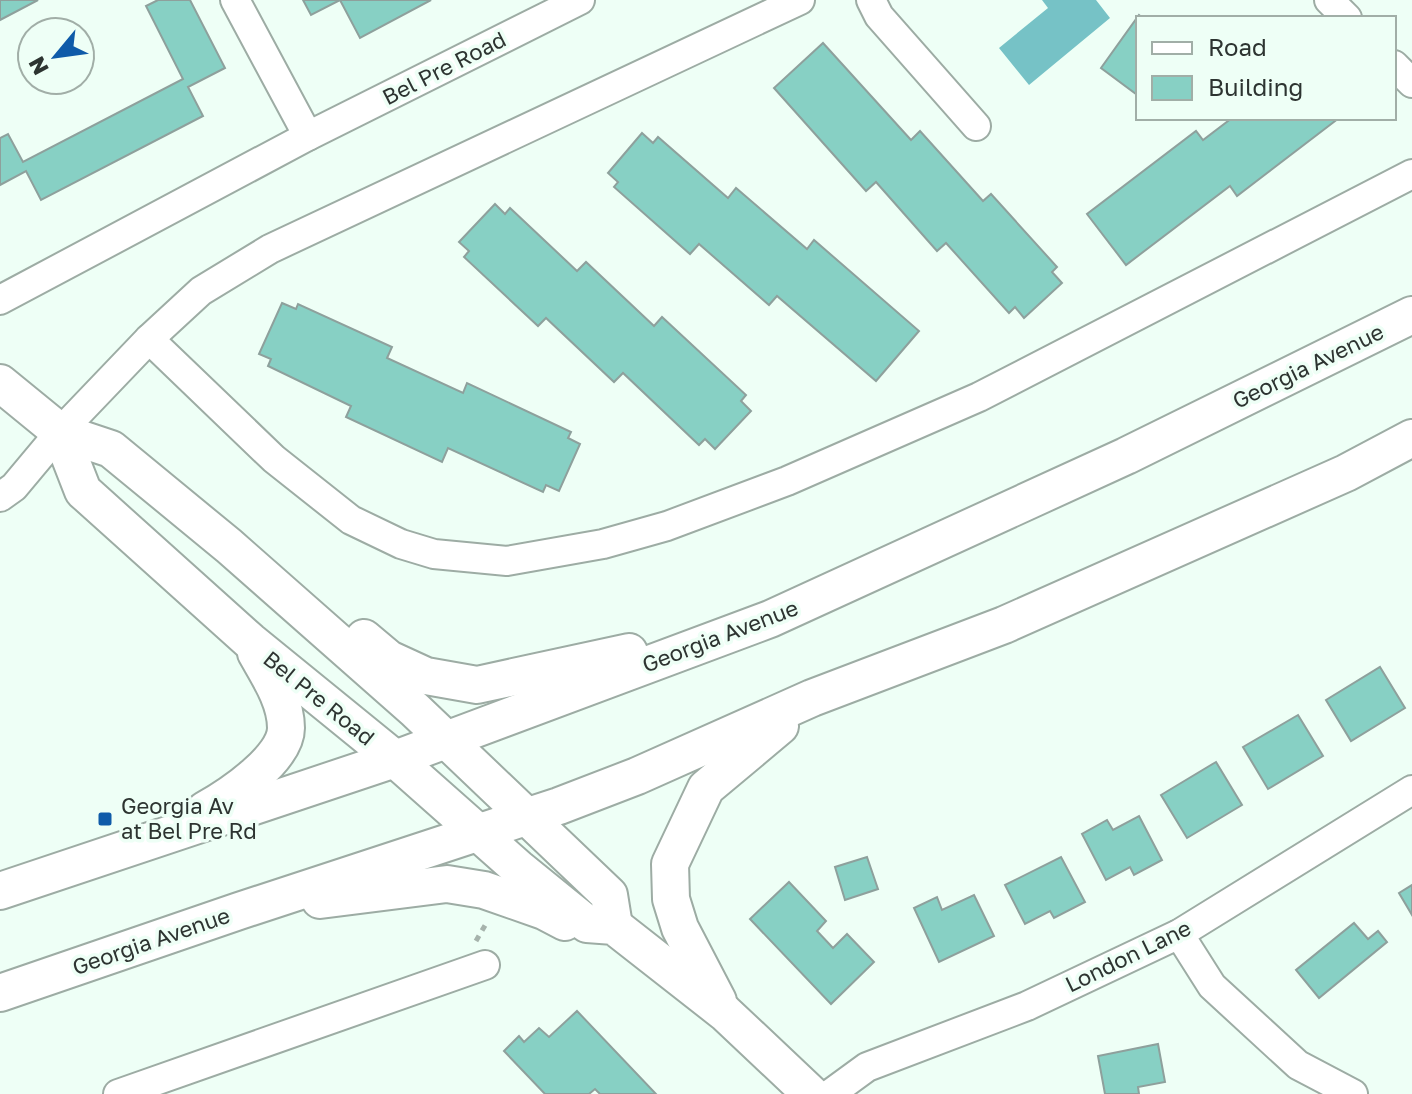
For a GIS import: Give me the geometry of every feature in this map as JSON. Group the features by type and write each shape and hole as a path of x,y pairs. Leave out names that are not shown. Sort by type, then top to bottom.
{"main road":[{"name":"Georgia Avenue","path":"0,891 395,759 755,624 1126,456 1412,315"},
{"name":"Bel Pre Road","path":"0,383 60,432 111,449 229,546 446,740 609,895 614,926"},
{"name":"Bel Pre Road","path":"60,432 83,491 250,641 395,759 587,924 614,926 725,1013 811,1094"},
{"name":"Georgia Avenue","path":"0,993 526,817 637,776 812,698 1019,619 1346,473 1412,438"},
{"path":"229,546 325,604 389,659 426,676 477,685 755,624"},
{"path":"145,842 226,798 275,757 286,731 282,703 250,641"},
{"path":"725,1013 680,928 671,899 671,861 706,788 812,698"},
{"path":"239,911 447,884 472,888 544,911 682,981"}],"street":[{"path":"235,0 308,136"},
{"name":"Bel Pre Road","path":"0,300 308,136 580,0"},
{"path":"0,497 14,487 60,432 149,339 201,291 270,249 800,0"},
{"path":"871,0 879,16 976,126"},
{"path":"1329,0 1345,16"},
{"path":"1396,67 1412,83"},
{"path":"149,339 274,459 351,520 401,544 434,554 507,561 603,544 667,526 787,481 979,397 1412,174"},
{"name":"London Lane","path":"830,1094 867,1067 1027,1006 1179,934 1412,790"},
{"path":"1179,934 1212,986 1298,1065 1353,1094"},
{"path":"118,1094 485,965"}],"water":[{"path":"1042,0 1096,0 1110,18 1029,85 999,48 1048,8"}],"building":[{"path":"0,0 38,0 0,20"},
{"path":"158,0 190,0 225,68 188,87 203,116 41,200 26,171 0,185 0,138 8,134 23,162 183,79 146,6"},
{"path":"303,0 340,0 311,15"},
{"path":"340,0 431,0 360,38"},
{"path":"1136,19 1136,94 1101,68"},
{"path":"823,43 911,140 920,131 983,201 991,194 1057,267 1052,272 1062,283 1024,318 1015,307 1009,313 946,243 937,251 876,182 866,191 774,88"},
{"path":"1229,120 1336,120 1237,196 1230,186 1126,265 1087,214 1196,131 1203,140"},
{"path":"642,133 653,143 658,137 728,198 736,188 807,249 814,240 919,331 876,381 777,296 769,305 699,244 690,254 614,187 618,182 608,173"},
{"path":"495,204 505,214 510,208 577,271 586,262 654,326 662,317 746,395 741,401 751,411 715,449 705,439 699,445 623,373 614,382 546,318 538,326 464,257 469,251 459,242"},
{"path":"282,303 296,309 298,304 392,347 387,358 463,393 467,383 571,432 568,438 580,444 559,491 546,485 543,492 448,448 442,462 346,417 351,406 268,366 271,359 259,354"},
{"path":"1380,667 1405,708 1351,741 1326,700"},
{"path":"1298,715 1323,756 1268,789 1243,747"},
{"path":"1216,762 1242,805 1187,838 1161,795"},
{"path":"1139,816 1162,860 1134,875 1130,867 1106,880 1082,834 1107,820 1113,830"},
{"path":"867,857 878,889 845,900 835,867"},
{"path":"1061,857 1085,902 1054,918 1050,911 1025,924 1005,885"},
{"path":"789,882 826,921 817,931 833,948 847,934 874,962 831,1004 750,919"},
{"path":"1412,885 1412,915 1399,893"},
{"path":"974,895 994,936 939,962 914,908 937,897 942,910"},
{"path":"1354,923 1368,939 1378,931 1387,942 1319,998 1296,970"},
{"path":"577,1011 656,1094 600,1094 595,1089 589,1094 545,1094 504,1051 519,1036 524,1042 539,1028 549,1037"},
{"path":"1158,1044 1165,1082 1138,1087 1139,1094 1105,1094 1098,1056"}],"place":[{"name":"Georgia Av at Bel Pre Rd","path":"105,819"}]}
